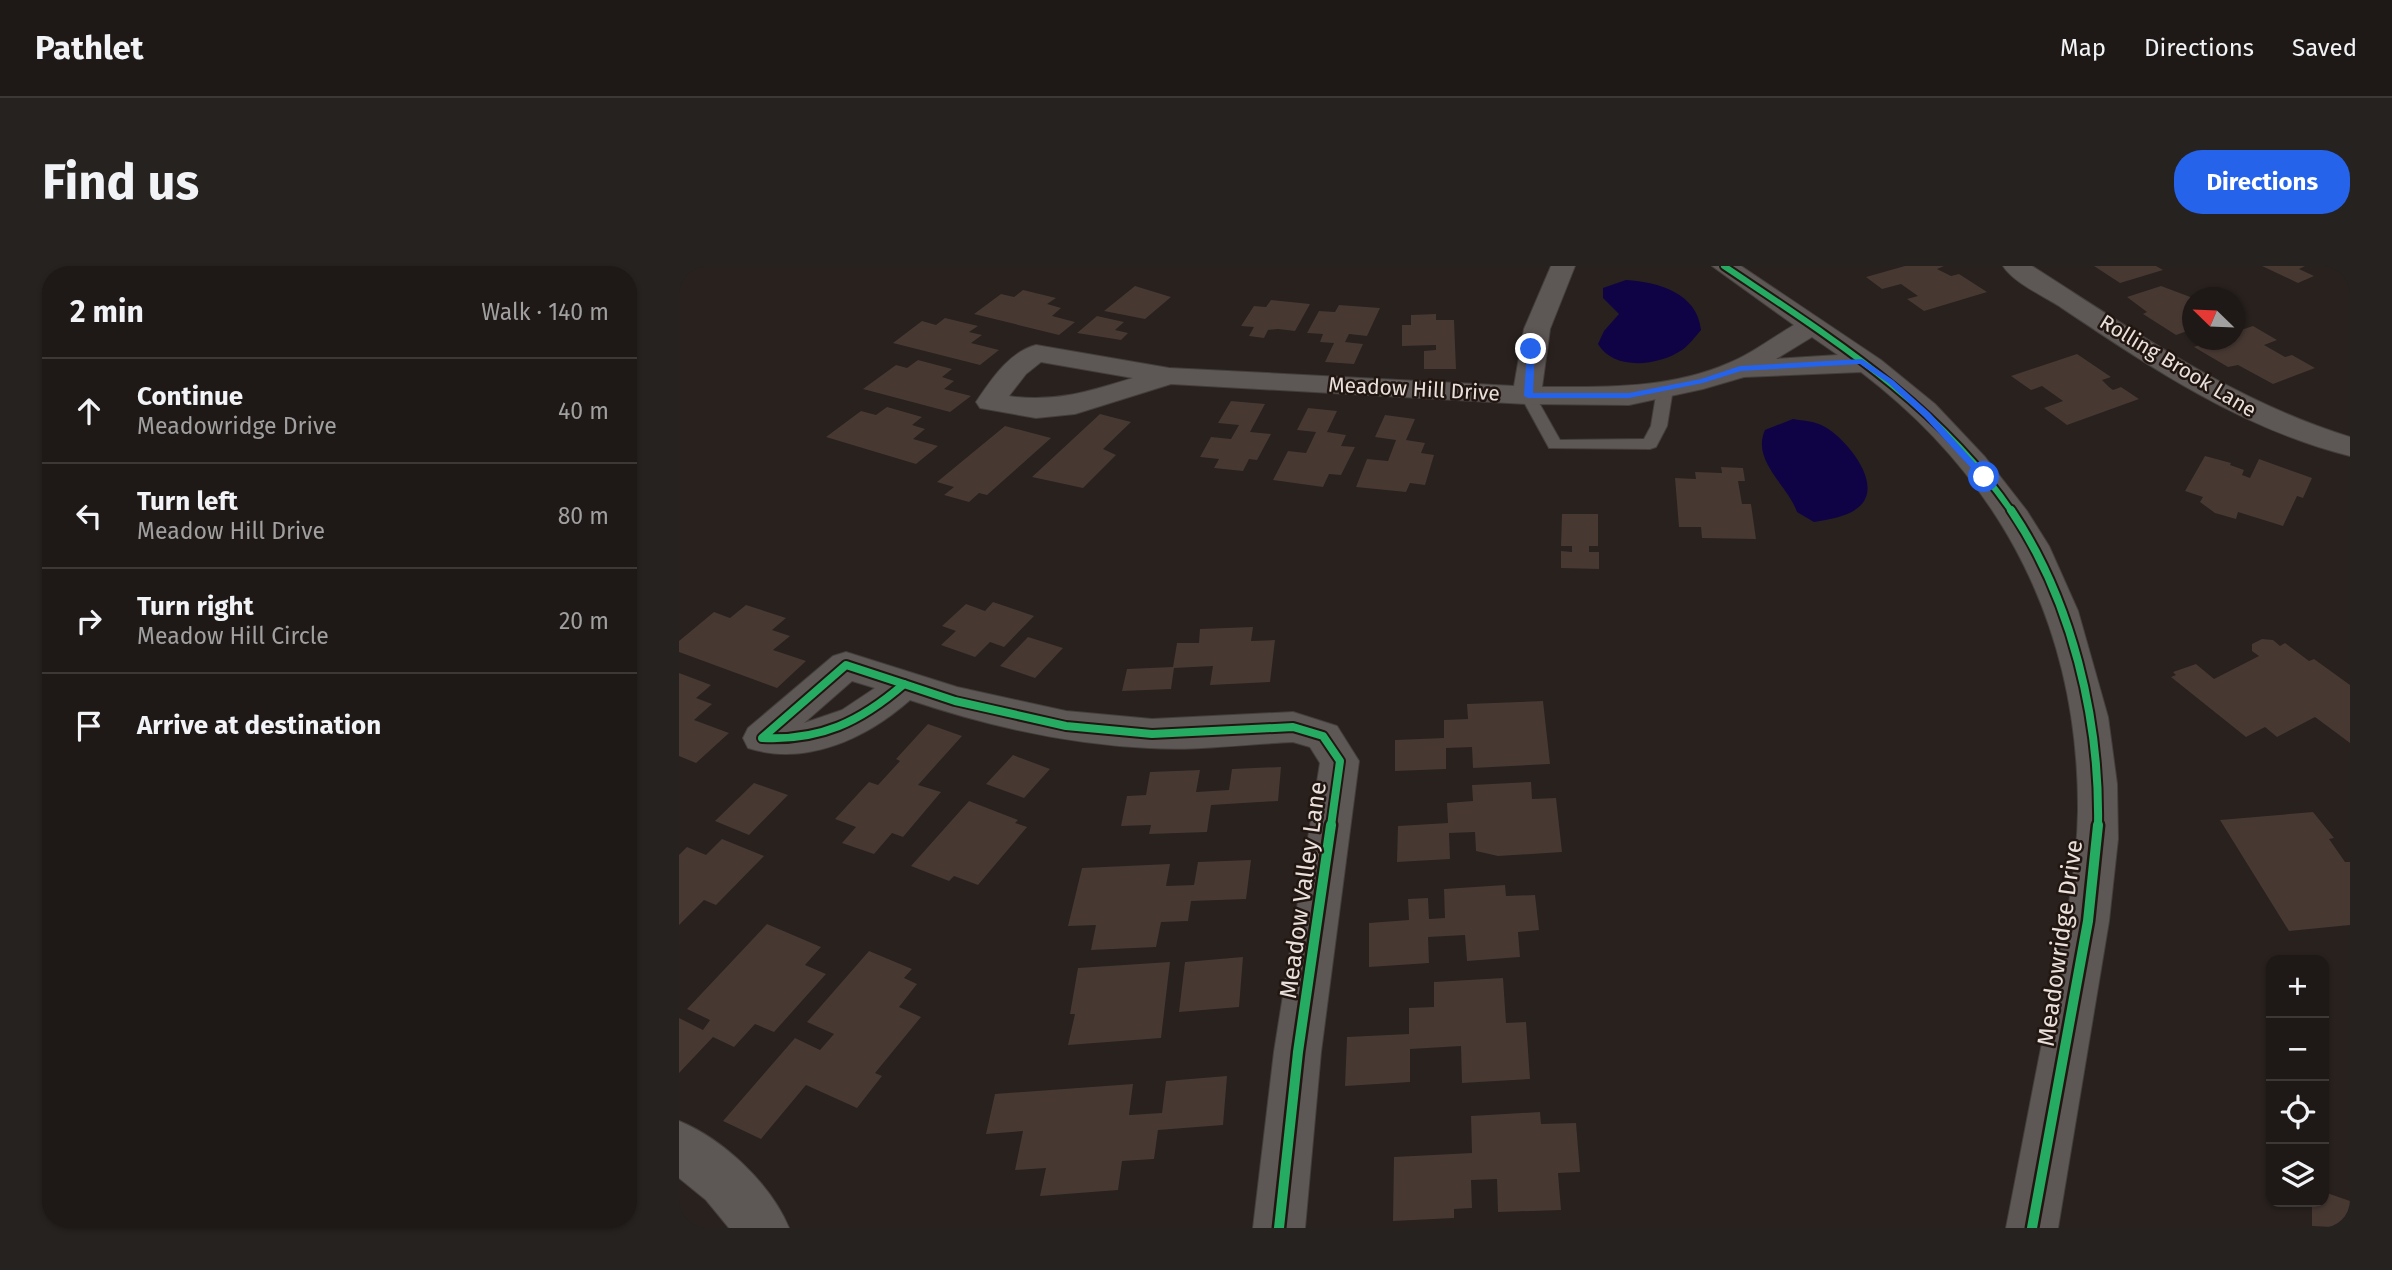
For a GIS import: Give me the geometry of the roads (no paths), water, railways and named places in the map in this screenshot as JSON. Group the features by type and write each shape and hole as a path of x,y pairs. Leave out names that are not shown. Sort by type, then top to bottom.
{"street":[{"path":"1528,396 1531,349 1540,315 1563,266"},
{"name":"Meadowridge Drive","path":"1724,266 1891,381 1927,415 2016,517 2043,572 2068,637 2087,709 2098,785 2095,860 2088,921 2032,1228"},
{"name":"Rolling Brook Lane","path":"2015,266 2212,391 2297,430 2350,447"},
{"name":"Meadow Hill Drive","path":"1740,369 1811,326"},
{"name":"Meadow Hill Drive","path":"1168,376 1075,405 1036,409 990,402 1016,369 1036,353 1168,376 1528,396 1629,396 1740,369 1862,362"},
{"name":"Meadow Valley Lane","path":"904,684 955,701 1066,726 1152,734 1293,727 1323,736 1340,761 1318,933 1286,1132 1279,1228"},
{"path":"679,1146 724,1182 763,1228"}],"lane":[{"path":"1528,396 1555,445 1650,444 1659,426 1665,388"}]}
